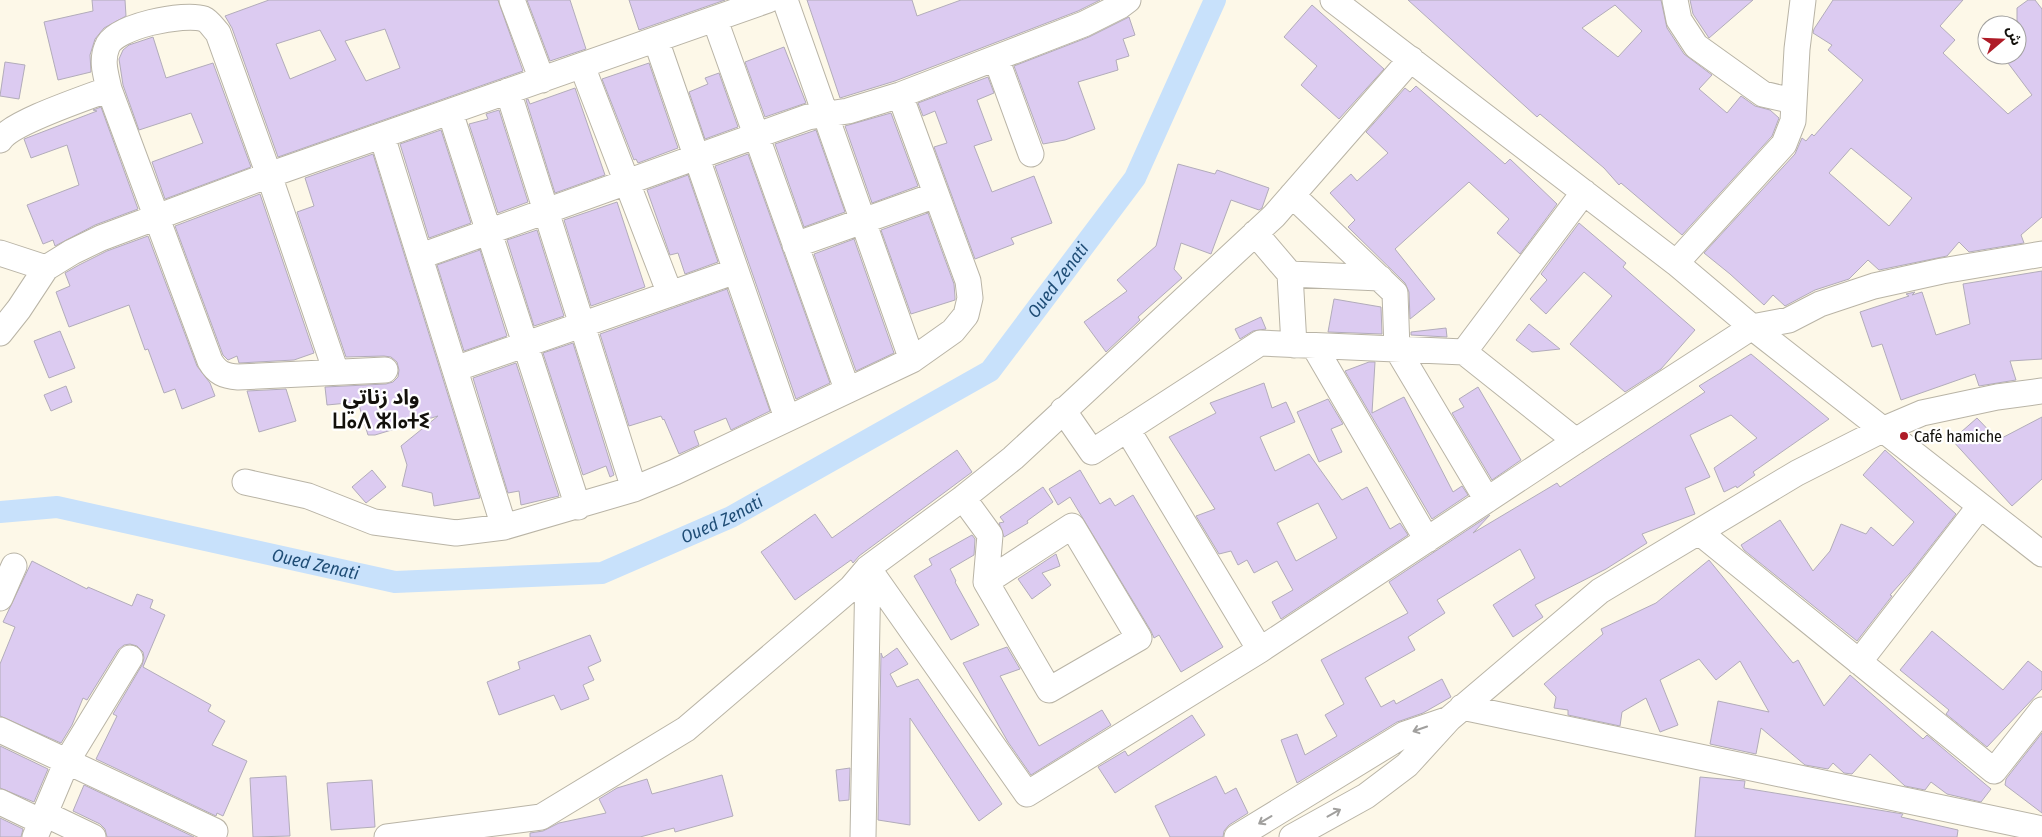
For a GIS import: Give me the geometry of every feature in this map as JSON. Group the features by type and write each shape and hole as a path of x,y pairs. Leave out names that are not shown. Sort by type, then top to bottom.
{"street":[{"path":"512,0 542,80"},
{"path":"0,333 19,309 46,268 72,252 156,216 269,174 768,0"},
{"path":"785,0 912,360"},
{"path":"1333,0 1676,263 1752,327 2042,554"},
{"path":"1675,0 1679,20 1696,46 1763,94 1793,101"},
{"path":"1676,263 1784,144 1793,122 1793,101 1803,0"},
{"path":"421,256 825,113 848,110 900,95 1084,24 1122,2"},
{"path":"336,372 269,174 218,33 205,20 185,17 144,24 118,34 107,45 103,66 156,216 215,370 226,376 238,377 385,370"},
{"path":"715,20 847,389"},
{"path":"656,40 787,418"},
{"path":"996,58 1031,154"},
{"path":"389,837 543,827 686,729 851,588 868,568 963,498 1013,458 1274,216 1411,59"},
{"path":"582,66 670,294"},
{"path":"0,140 17,126 110,89"},
{"path":"508,92 634,489"},
{"path":"245,482 308,496 374,522 456,533 504,528 634,489 912,360 953,331 966,315 970,298 968,281 900,95"},
{"path":"450,112 578,507"},
{"path":"382,136 421,256 504,528"},
{"path":"1464,352 1584,192"},
{"path":"795,245 936,195"},
{"path":"1292,195 1395,293 1397,349 1487,500"},
{"path":"1255,233 1290,274 1304,345 1427,540"},
{"path":"0,253 46,268"},
{"path":"868,568 1027,794 1260,650 1576,440 1752,327 1790,320 1820,304 1900,280 2042,254"},
{"path":"455,369 736,271"},
{"path":"1290,274 1380,278"},
{"path":"1063,410 1092,452 1260,343 1464,352 1576,440"},
{"path":"1292,837 1366,796 1407,765 1456,713 1600,591 1796,473 1882,430 1922,413 1997,397 2042,391"},
{"path":"1128,429 1260,650"},
{"path":"963,498 990,535 986,582 1049,690 1139,638 1072,526 986,582"},
{"path":"1859,662 1980,506"},
{"path":"1699,532 1994,771 2042,710"},
{"path":"0,598 14,566"},
{"path":"863,837 868,568"},
{"path":"41,824 67,760 130,658"},
{"path":"1237,837 1405,734 1456,713 2042,829"},
{"path":"0,730 215,831 213,837"},
{"path":"0,802 41,824 93,837"}],"building":[{"path":"92,0 125,0 126,16 104,28 95,39 90,55 91,72 58,80 44,22 93,11"},
{"path":"269,0 498,0 523,71 278,157 232,28 225,16","holes":["385,29 400,68 366,81 345,41","320,30 336,60 290,79 276,44"]},
{"path":"527,0 570,0 586,49 550,61"},
{"path":"629,0 725,0 639,30"},
{"path":"807,0 912,0 917,16 961,0 1100,0 1078,11 895,81 840,98"},
{"path":"1408,0 1661,0 1667,28 1684,54 1712,75 1699,89 1727,113 1741,96 1755,106 1770,110 1779,118 1772,136 1682,235 1621,183 1619,185 1604,168 1540,114 1537,117","holes":["1615,5 1642,31 1618,57 1582,28"]},
{"path":"1690,0 1753,0 1709,38 1693,14"},
{"path":"1833,0 1963,0 1940,26 1955,40 1943,53 2008,114 2032,95 2010,65 2027,65 2027,15 2017,15 2017,8 2028,0 2035,0 2042,9 2042,217 2021,235 2024,243 1969,252 1959,242 1947,256 1879,270 1868,260 1849,279 1815,290 1785,306 1773,295 1764,305 1704,253 1795,154 1802,138 1806,141 1812,134 1814,136 1863,80 1828,50 1832,45 1813,33","holes":["1851,148 1912,198 1889,226 1829,173"]},
{"path":"1312,5 1384,69 1339,119 1301,85 1317,66 1284,37"},
{"path":"1129,17 1135,35 1123,39 1129,56 1116,60 1118,70 1078,82 1095,129 1065,140 1043,144 1014,66 1089,37"},
{"path":"153,37 166,78 213,63 251,167 165,199 152,162 203,143 191,113 139,130 123,85 119,59 123,50 129,45"},
{"path":"784,47 806,103 765,117 745,62"},
{"path":"5,62 25,65 19,99 0,96"},
{"path":"649,63 678,148 638,163 636,159 634,160 602,79"},
{"path":"719,73 738,127 705,139 689,92 708,84 705,78"},
{"path":"988,77 994,93 977,100 992,140 974,146 992,192 1034,176 1052,223 1011,238 1014,244 975,259 934,147 947,143 935,111 923,116 918,103"},
{"path":"1416,86 1505,164 1510,159 1557,204 1520,254 1497,233 1509,219 1469,182 1395,249 1435,299 1410,319 1409,292 1405,283 1348,227 1355,220 1330,193 1351,174 1357,181 1388,153 1366,132 1405,88 1410,92"},
{"path":"575,88 605,175 555,193 526,100 528,99 530,104"},
{"path":"101,107 138,209 95,225 55,246 53,240 43,244 27,205 79,185 67,145 31,158 24,139 97,111 93,110"},
{"path":"499,110 528,202 498,213 469,124 488,119 486,114"},
{"path":"891,113 918,186 872,203 845,126"},
{"path":"441,130 471,223 429,238 400,144"},
{"path":"816,130 845,212 804,227 775,144"},
{"path":"373,154 480,498 434,506 432,493 402,486 407,465 401,446 438,416 375,435 368,435 358,402 327,405 325,387 386,384 393,382 398,377 397,362 391,357 346,357 297,212 314,206 305,178"},
{"path":"748,154 830,383 796,399 715,166"},
{"path":"1178,164 1215,174 1217,170 1269,188 1262,208 1259,210 1231,200 1211,254 1181,243 1174,269 1182,278 1138,317 1140,320 1106,352 1084,322 1127,291 1117,280 1156,246"},
{"path":"688,175 718,262 685,274 678,253 670,255 647,190"},
{"path":"260,194 314,353 294,360 239,363 237,356 228,360 223,355 175,226"},
{"path":"617,202 645,287 591,306 564,220"},
{"path":"928,213 954,284 955,300 911,314 881,230"},
{"path":"1579,223 1626,263 1623,267 1695,330 1661,369 1625,392 1570,344 1612,296 1584,272 1546,314 1530,299 1547,280 1541,274"},
{"path":"537,230 564,316 534,326 507,240"},
{"path":"148,236 197,366 210,383 215,396 182,409 175,389 164,393 148,349 145,350 129,305 69,327 56,292 70,286 65,273 107,251"},
{"path":"854,239 894,353 856,371 814,254"},
{"path":"480,250 507,336 464,351 437,265"},
{"path":"2042,271 2042,359 2010,361 2016,380 1979,386 1975,374 1901,400 1882,344 1872,347 1860,312 1909,296 1906,294 1915,292 1912,295 1922,292 1936,335 1970,324 1963,284"},
{"path":"727,289 770,411 731,430 726,418 694,431 699,445 679,454 661,416 629,426 600,334"},
{"path":"1334,299 1381,307 1382,334 1328,332"},
{"path":"1261,317 1266,329 1253,331 1240,339 1235,329"},
{"path":"1529,324 1560,349 1532,352 1516,340"},
{"path":"1446,328 1447,337 1411,335 1411,332"},
{"path":"60,331 75,368 49,378 34,341"},
{"path":"573,343 614,475 610,477 606,466 583,475 543,353"},
{"path":"1751,354 1829,419 1753,472 1755,475 1737,488 1736,486 1724,492 1714,468 1757,438 1731,415 1690,435 1710,477 1685,488 1695,514 1642,534 1647,543 1606,569 1535,605 1543,617 1513,637 1493,605 1535,578 1520,549 1437,600 1445,613 1408,637 1415,650 1365,678 1381,707 1394,700 1396,704 1442,679 1451,697 1423,713 1397,722 1297,783 1281,740 1297,734 1305,755 1337,736 1325,715 1344,704 1321,660 1408,613 1389,582 1490,515 1473,533 1557,483 1560,487 1705,392 1699,386"},
{"path":"1369,362 1375,362 1372,413 1404,397 1453,492 1462,486 1468,495 1432,519 1345,371"},
{"path":"516,363 559,496 521,505 519,491 508,493 473,378"},
{"path":"1264,383 1272,408 1286,402 1295,422 1260,437 1275,471 1309,454 1342,500 1367,487 1390,529 1400,523 1408,535 1281,619 1272,602 1293,590 1277,561 1254,573 1247,560 1238,565 1231,551 1219,554 1196,516 1215,509 1169,437 1216,413 1210,403","holes":["1318,503 1337,538 1296,561 1277,523"]},
{"path":"66,386 72,402 51,411 44,395"},
{"path":"1478,387 1521,460 1492,480 1452,413 1464,407 1459,399"},
{"path":"286,389 296,421 259,432 247,391"},
{"path":"1328,399 1343,424 1331,429 1342,452 1319,462 1297,412"},
{"path":"2042,417 2042,479 2012,506 1952,440 1977,418 1998,440"},
{"path":"957,450 972,472 859,556 853,563 851,560 795,600 761,552 815,514 832,538"},
{"path":"1885,450 1956,514 1910,573 1890,595 1892,596 1857,641 1744,550 1741,545 1780,520 1813,571 1830,551 1841,524 1866,534 1871,527 1893,546 1914,522 1863,475"},
{"path":"372,470 386,487 366,503 352,487"},
{"path":"1080,470 1100,504 1110,498 1115,506 1133,495 1223,647 1181,672 1159,635 1154,638 1070,497 1058,505 1049,489"},
{"path":"1043,487 1053,502 1027,521 1028,523 1004,537 999,523 1004,522 1000,517"},
{"path":"972,535 975,539 974,555 950,569 955,582 979,625 951,640 914,576 932,565 929,559"},
{"path":"1056,554 1060,566 1042,573 1051,585 1032,599 1018,579"},
{"path":"1709,560 1793,663 1798,660 1824,706 1850,675 1923,739 1927,735 1991,789 1981,802 1947,794 1931,782 1925,790 1905,786 1870,754 1852,774 1844,773 1833,763 1828,769 1805,765 1761,728 1756,754 1710,744 1718,701 1769,712 1740,661 1716,680 1699,659 1660,680 1678,725 1660,732 1646,698 1622,712 1620,726 1568,715 1568,710 1554,708 1556,697 1544,684 1603,634 1601,629 1656,603"},
{"path":"32,561 87,589 88,587 132,606 137,594 153,600 150,608 165,615 143,667 211,705 208,711 225,721 212,745 247,761 223,816 217,813 216,816 96,759 117,716 113,714 142,665 143,652 137,646 124,645 118,650 87,700 83,698 72,725 61,743 0,716 0,664 15,627 3,622"},
{"path":"1932,631 2003,690 2028,661 2042,672 2042,689 1987,747 1946,714 1949,710 1900,670"},
{"path":"590,635 601,661 588,667 594,680 583,685 589,699 561,710 554,695 499,715 487,682 520,669 518,662"},
{"path":"1007,647 1020,669 1000,676 1039,746 1102,710 1111,725 1031,775 1008,742 963,663"},
{"path":"897,648 908,664 890,674 897,687 918,679 1002,804 979,821 910,718 910,825 878,820 881,653 883,658"},
{"path":"1192,715 1205,735 1115,793 1098,767 1125,751 1128,756"},
{"path":"2042,733 2042,813 2005,785 2006,779"},
{"path":"0,746 48,769 34,802 0,788"},
{"path":"850,768 849,800 839,801 836,770"},
{"path":"722,775 733,816 675,832 674,828 640,837 530,837 530,833 543,831 559,823 606,813 599,799 617,788 647,779 652,794"},
{"path":"286,776 290,836 253,837 250,778"},
{"path":"1216,776 1225,794 1236,788 1248,813 1229,825 1224,831 1223,837 1170,837 1155,806"},
{"path":"1700,777 1745,781 1744,788 1903,814 1901,817 1958,830 1957,837 1695,837"},
{"path":"372,780 375,827 331,830 327,783"},
{"path":"84,785 194,837 107,837 105,829 100,824 73,811"},
{"path":"0,818 23,829 21,837 0,837"}],"waterway":[{"name":"Oued Zenati","path":"0,512 57,507 395,582 602,573 731,517 990,371 1135,178 1215,0"}],"place":[{"name":"Café hamiche","path":"1904,436"}],"district":[{"name":"واد زناتي ⵡⴰⴷ ⵣⵏⴰⵜⵉ","path":"381,409"}]}
